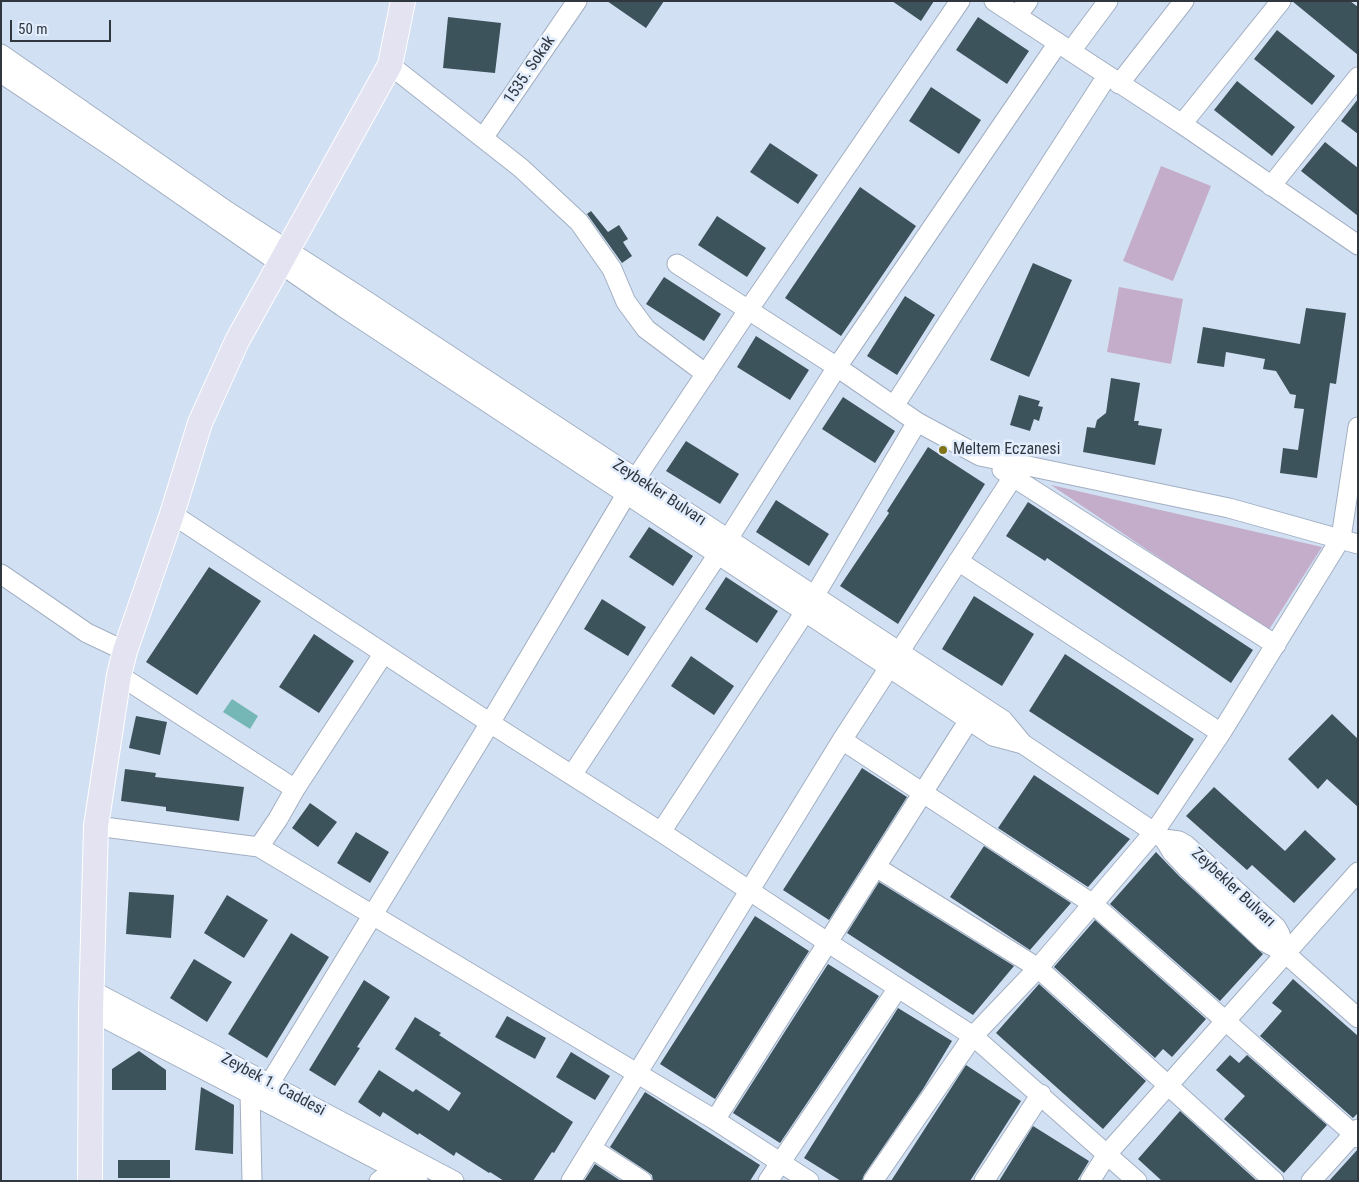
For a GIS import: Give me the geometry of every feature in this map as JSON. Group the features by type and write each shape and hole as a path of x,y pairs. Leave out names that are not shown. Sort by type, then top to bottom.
{"main road":[{"path":"90,1181 91,1001 96,826 119,675 125,651 172,514 200,423 238,341 390,65 403,1"}],"street":[{"name":"1535. Sokak","path":"484,138 576,1"},
{"path":"270,1083 490,723 636,478 960,1"},
{"path":"994,1 1023,9 1064,47 1182,124 1358,245"},
{"path":"572,775 728,539 837,367 1064,47 1108,1"},
{"path":"894,406 1113,80 1184,1"},
{"path":"1182,124 1281,1"},
{"path":"1,54 234,216 284,257"},
{"path":"390,65 521,168 579,222 612,269 626,302 646,329 706,374"},
{"path":"1,73 115,149 284,257"},
{"path":"1271,186 1358,77"},
{"name":"Zeybekler Bulvarı","path":"284,257 455,359 1003,720 1023,744 1160,835 1187,868 1265,942 1285,954 1358,1018"},
{"name":"Zeybekler Bulvarı","path":"284,257 445,375 993,736 1023,744"},
{"path":"677,264 749,309 917,422 980,456 1276,645"},
{"path":"445,375 455,359"},
{"path":"661,832 805,612 917,422"},
{"path":"872,1181 972,1036 1038,968 1093,904 1160,835 1276,645 1350,541 1358,427"},
{"path":"980,456 1229,508 1350,541"},
{"path":"571,1181 842,740 1013,477"},
{"path":"172,514 972,1036 1041,1094 1137,1181"},
{"path":"958,561 1222,733"},
{"path":"1,574 87,633 125,651"},
{"path":"259,847 384,654"},
{"path":"119,675 295,789"},
{"path":"715,1120 827,942 924,794 969,720"},
{"path":"842,740 1093,904 1356,1134 1312,1181"},
{"path":"96,826 259,847 638,1073 809,1181"},
{"path":"876,867 1038,968 1274,1181"},
{"path":"1090,1181 1107,1154 1358,872"},
{"path":"768,1181 898,988"},
{"name":"Zeybek 1. Caddesi","path":"91,1001 270,1083 454,1181"},
{"name":"Zeybek 1. Caddesi","path":"91,1001 250,1093 418,1181"},
{"path":"250,1093 252,1181"},
{"path":"984,1181 1041,1094"},
{"path":"591,1148 642,1181"},
{"path":"379,1181 396,1169"}],"shaded area":[{"path":"1161,166 1211,186 1173,281 1123,261"},
{"path":"1119,287 1183,299 1171,364 1107,352"},
{"path":"1051,485 1322,547 1268,631"},
{"path":"232,699 258,716 250,729 223,712"}],"building":[{"path":"607,1 664,1 646,28"},
{"path":"892,1 934,1 921,21"},
{"path":"1292,1 1350,1 1358,7 1358,55"},
{"path":"448,17 501,23 495,73 443,68"},
{"path":"978,17 1029,51 1007,84 956,50"},
{"path":"1277,30 1335,76 1312,105 1254,59"},
{"path":"1237,81 1295,127 1272,156 1214,110"},
{"path":"931,87 981,120 959,154 909,121"},
{"path":"1358,99 1358,134 1341,121"},
{"path":"1325,142 1358,168 1358,216 1301,171"},
{"path":"770,143 818,175 798,204 750,172"},
{"path":"860,187 916,226 841,336 785,298"},
{"path":"591,211 608,232 619,225 628,239 623,242 632,256 622,263 587,214"},
{"path":"717,216 766,248 747,277 698,245"},
{"path":"1033,263 1072,280 1029,377 990,360"},
{"path":"664,277 721,314 704,341 646,304"},
{"path":"905,296 935,315 897,375 867,356"},
{"path":"1306,308 1346,313 1336,384 1330,383 1317,478 1280,473 1283,448 1298,450 1304,409 1294,408 1296,395 1290,394 1276,371 1263,369 1265,359 1226,352 1224,367 1197,363 1203,327 1300,344"},
{"path":"756,336 809,370 790,400 737,367"},
{"path":"1111,378 1140,383 1134,421 1139,421 1138,425 1162,429 1155,465 1083,452 1087,427 1095,428 1097,420 1106,413"},
{"path":"1019,395 1040,401 1038,406 1043,407 1039,421 1034,419 1030,431 1010,425"},
{"path":"843,397 895,431 875,463 822,429"},
{"path":"686,441 739,474 720,504 666,471"},
{"path":"928,447 985,484 898,624 840,586 889,513 887,511"},
{"path":"776,500 829,534 809,566 756,532"},
{"path":"1028,502 1253,650 1231,683 1047,558 1045,561 1006,536"},
{"path":"649,527 693,556 673,586 629,557"},
{"path":"209,567 261,601 197,695 146,662"},
{"path":"726,577 778,611 757,643 705,609"},
{"path":"974,596 1034,634 1002,686 942,649"},
{"path":"602,599 646,627 628,656 584,629"},
{"path":"314,634 354,661 319,713 279,687"},
{"path":"1065,654 1194,739 1158,795 1029,711"},
{"path":"691,656 734,686 714,715 671,686"},
{"path":"1332,714 1358,739 1358,807 1327,779 1318,789 1288,759"},
{"path":"136,716 167,722 160,755 129,748"},
{"path":"862,768 907,797 829,920 783,890"},
{"path":"125,769 156,773 155,777 244,787 239,821 166,811 166,807 121,801"},
{"path":"1034,775 1130,839 1088,887 998,828"},
{"path":"1214,787 1285,851 1305,830 1336,859 1294,903 1252,865 1247,870 1186,816"},
{"path":"310,803 337,822 318,847 292,828"},
{"path":"356,832 389,852 370,883 337,863"},
{"path":"984,846 1071,903 1030,950 950,897"},
{"path":"1156,852 1179,876 1263,954 1220,1001 1110,904"},
{"path":"879,882 1014,966 973,1015 847,933"},
{"path":"129,892 174,895 171,938 126,934"},
{"path":"227,895 268,920 244,958 204,933"},
{"path":"755,916 809,951 715,1099 660,1064"},
{"path":"1095,920 1206,1019 1172,1057 1163,1049 1155,1058 1054,967"},
{"path":"291,933 329,957 267,1058 228,1034"},
{"path":"194,959 232,982 207,1022 170,998"},
{"path":"828,964 879,996 780,1143 733,1113"},
{"path":"1293,979 1358,1036 1358,1113 1353,1118 1260,1036 1282,1011 1272,1003"},
{"path":"364,980 390,997 357,1047 360,1048 335,1086 309,1070"},
{"path":"1039,984 1146,1081 1103,1129 996,1033"},
{"path":"898,1008 952,1041 923,1089 864,1175 862,1181 841,1181 804,1158"},
{"path":"507,1016 546,1038 535,1059 495,1037"},
{"path":"415,1017 441,1033 439,1035 573,1122 554,1153 552,1152 533,1181 504,1181 456,1152 454,1156 383,1112 380,1117 358,1102 379,1070 413,1092 416,1089 449,1111 461,1093 395,1049"},
{"path":"139,1051 166,1070 166,1090 112,1090 112,1069"},
{"path":"571,1052 610,1076 595,1100 556,1077"},
{"path":"1230,1055 1239,1063 1247,1055 1327,1125 1284,1173 1224,1119 1245,1096 1216,1070"},
{"path":"966,1065 1021,1101 970,1181 891,1181"},
{"path":"201,1087 234,1105 233,1154 195,1150"},
{"path":"645,1092 760,1165 750,1181 653,1181 652,1175 610,1147"},
{"path":"1180,1111 1257,1181 1162,1181 1138,1159"},
{"path":"1033,1126 1089,1161 1077,1181 999,1181"},
{"path":"1358,1149 1358,1181 1329,1181"},
{"path":"118,1160 170,1160 170,1178 118,1178"},
{"path":"595,1164 621,1181 584,1181"}],"place":[{"name":"Meltem Eczanesi","path":"943,450"}]}
